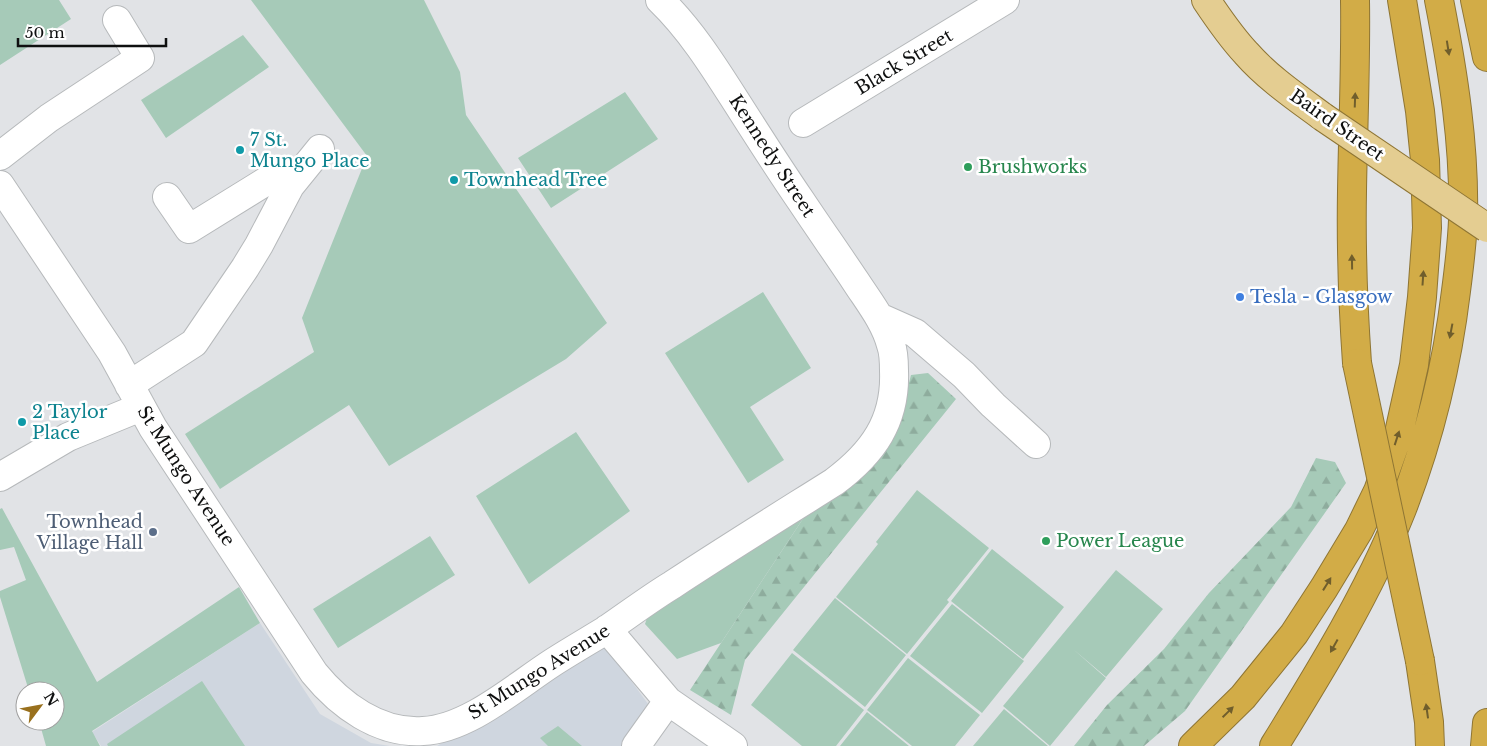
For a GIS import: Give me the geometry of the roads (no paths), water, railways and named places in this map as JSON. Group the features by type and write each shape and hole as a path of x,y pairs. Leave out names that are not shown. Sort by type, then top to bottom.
{"highway":[{"path":"1355,0 1353,303 1365,453 1372,505 1413,671 1429,722 1430,746"},
{"path":"1193,746 1243,697 1294,634 1359,530 1378,491 1399,433 1414,365 1422,297 1426,228 1425,160 1420,112 1402,0"},
{"path":"1274,746 1338,638 1368,582 1391,532 1432,421 1444,367 1459,269 1463,220 1462,164 1456,102 1439,0"},
{"path":"1475,0 1487,57"},
{"path":"1413,671 1413,746"},
{"path":"1486,746 1487,723"}],"main road":[{"name":"Baird Street","path":"1206,0 1246,53 1269,75 1323,117 1487,228"}],"street":[{"name":"Kennedy Street","path":"660,0 711,62 786,179 879,317"},
{"name":"Black Street","path":"803,123 1005,0"},
{"path":"0,156 49,118 140,58 117,20"},
{"path":"0,477 135,396 194,343 250,261 290,186 320,149"},
{"path":"167,197 189,230 273,177 290,186"},
{"name":"St Mungo Avenue","path":"0,184 112,353 135,396 176,463 314,673 326,688 362,716 384,726 399,729 422,732 458,723 476,713 607,629 672,584 834,482 851,469 877,439 889,416 894,385 894,363 891,344 879,317"},
{"path":"879,317 915,333 1036,444"},
{"path":"607,629 668,701 733,746"},
{"path":"636,746 668,701"}],"place":[{"name":"7 St. Mungo Place","path":"240,150"},
{"name":"Brushworks","path":"968,167"},
{"name":"Townhead Tree","path":"454,180"},
{"name":"Tesla - Glasgow","path":"1240,297"},
{"name":"2 Taylor Place","path":"22,422"},
{"name":"Townhead Village Hall","path":"153,532"},
{"name":"Power League","path":"1046,541"}]}
